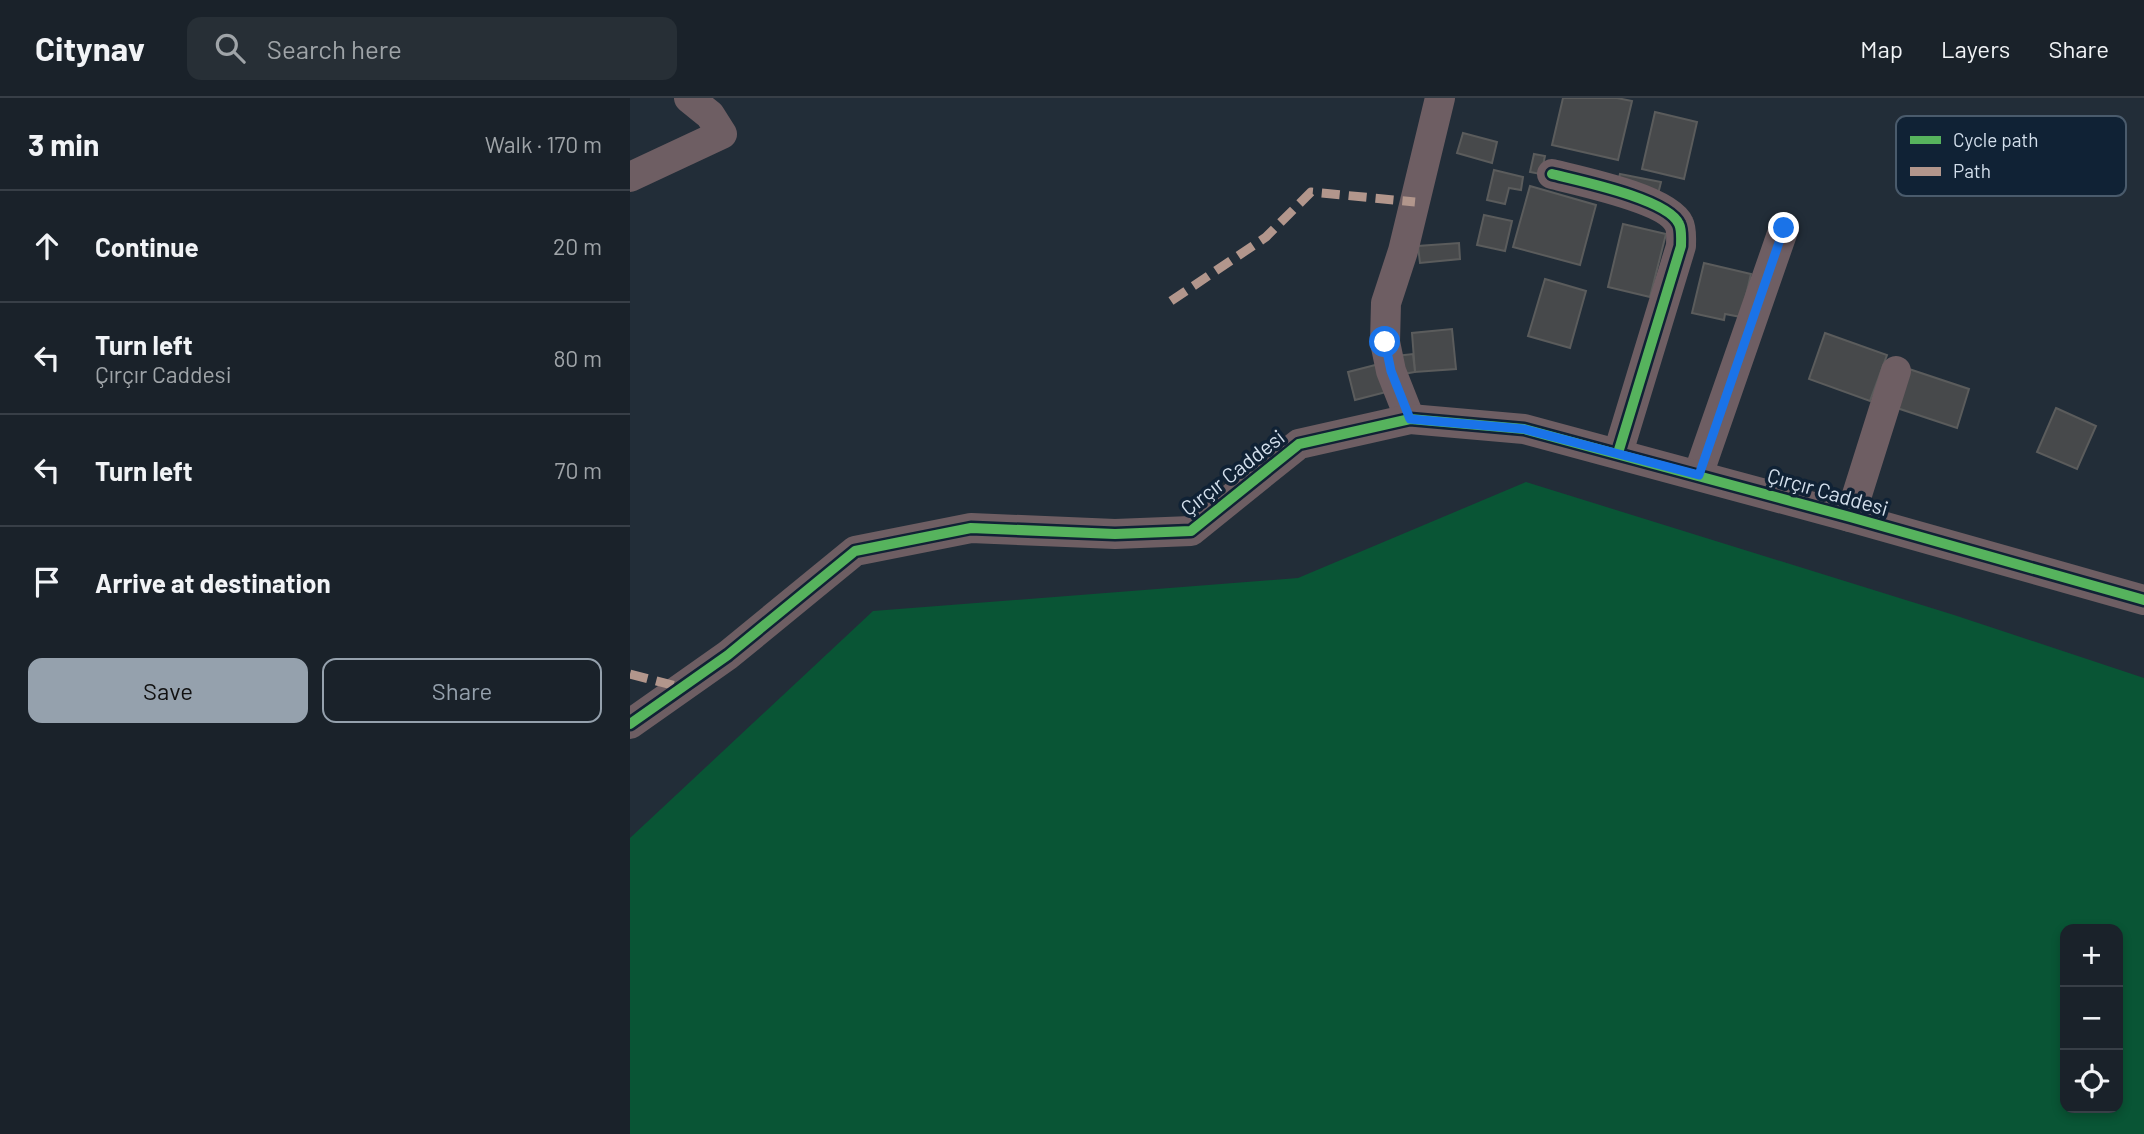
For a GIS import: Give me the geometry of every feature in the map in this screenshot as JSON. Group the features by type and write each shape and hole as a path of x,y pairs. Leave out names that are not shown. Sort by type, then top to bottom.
{"street":[{"path":"630,177 723,134 710,116 689,98"},
{"path":"1410,419 1391,371 1385,342 1386,303 1403,251 1440,98"},
{"path":"1552,174 1654,203 1673,215 1680,225 1681,246 1618,453"},
{"path":"1699,475 1784,228"},
{"path":"1850,517 1896,371"},
{"name":"Çırçır Caddesi","path":"630,724 728,655 855,551 971,528 1115,534 1191,531 1299,444 1410,419 1524,429 1699,475 2144,600"}],"green space":[{"path":"1526,482 1954,615 2144,678 2144,1134 630,1134 630,838 873,611 1298,578"}],"building":[{"path":"1563,98 1617,98 1632,101 1618,160 1552,145"},
{"path":"1655,112 1697,122 1684,179 1642,169"},
{"path":"1463,133 1497,142 1492,163 1457,153"},
{"path":"1534,154 1545,156 1541,174 1530,172"},
{"path":"1494,170 1523,177 1521,190 1509,188 1505,204 1487,200"},
{"path":"1620,174 1661,182 1658,194 1617,185"},
{"path":"1530,186 1596,205 1580,265 1513,247"},
{"path":"1484,215 1512,221 1505,251 1477,245"},
{"path":"1623,224 1666,234 1650,297 1608,287"},
{"path":"1459,243 1460,259 1420,263 1418,246"},
{"path":"1704,263 1751,274 1741,317 1725,314 1724,320 1692,313"},
{"path":"1545,279 1586,291 1570,348 1528,336"},
{"path":"1452,329 1456,369 1415,372 1412,333"},
{"path":"1825,333 1887,355 1870,401 1809,379"},
{"path":"1413,354 1415,372 1398,375 1396,356"},
{"path":"1383,363 1390,391 1355,400 1348,372"},
{"path":"1906,368 1969,389 1957,428 1894,407"},
{"path":"2056,408 2096,426 2077,469 2037,452"}],"marked path":[{"path":"1171,301 1266,237 1311,192 1415,202"},
{"path":"630,674 680,687"}],"cycle path":[{"path":"1552,174 1641,199 1672,215 1681,229 1681,246 1618,453"},
{"path":"630,724 728,655 855,551 971,528 1115,534 1191,531 1299,444 1410,419 1524,429 2144,600"}],"route":[{"path":"1385,342 1391,371 1410,419 1524,429 1699,475 1784,228"}]}
